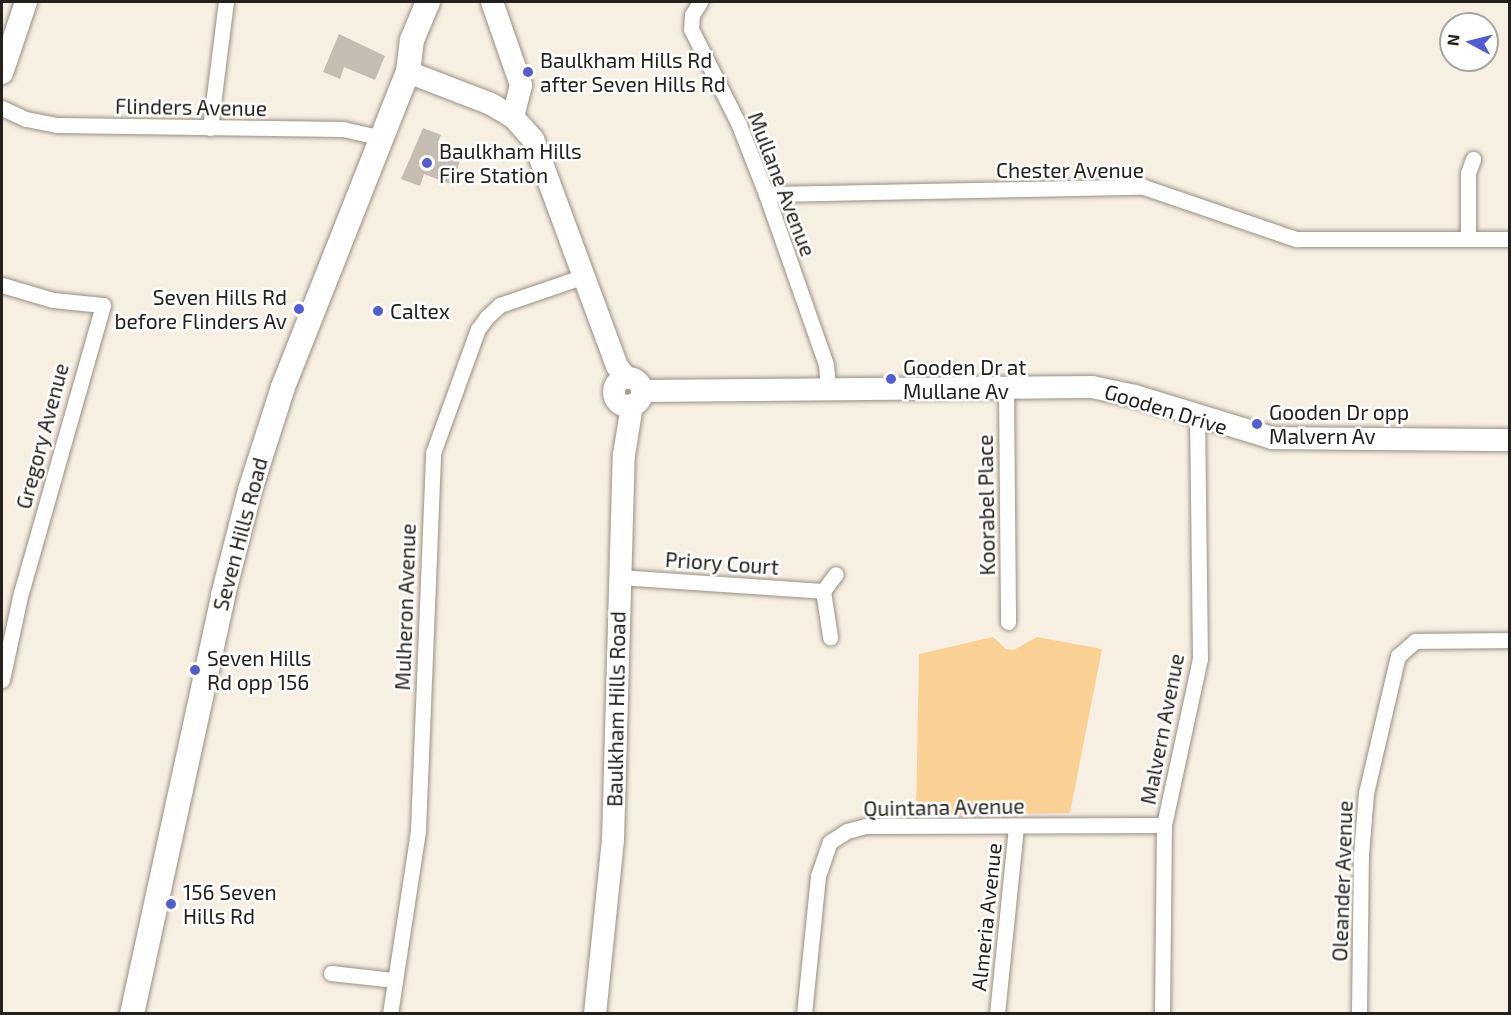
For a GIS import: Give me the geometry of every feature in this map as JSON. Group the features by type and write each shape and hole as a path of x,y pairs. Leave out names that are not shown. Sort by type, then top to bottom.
{"main road":[{"name":"Seven Hills Road","path":"132,1014 220,606 250,490 283,387 408,72 412,40 428,2"},
{"name":"Seven Hills Road","path":"408,72 424,53 445,2"}],"street":[{"path":"2,73 26,2"},
{"path":"210,128 226,2"},
{"path":"492,2 520,79 513,117"},
{"name":"Mullane Avenue","path":"700,2 692,15 691,29 697,48 739,125 766,194 826,364 828,388"},
{"path":"408,72 491,104 513,117 540,152 617,366 633,392"},
{"name":"Flinders Avenue","path":"2,108 26,119 57,125 343,129 382,138"},
{"path":"1468,239 1468,173 1473,159"},
{"name":"Chester Avenue","path":"766,194 1144,187 1296,239 1509,240"},
{"name":"Mulheron Avenue","path":"390,1014 393,980 418,830 433,453 478,329 487,317 500,305 584,276"},
{"name":"Gregory Avenue","path":"2,285 53,300 103,304 21,592 2,680"},
{"name":"Gooden Drive","path":"633,392 828,388 1108,390 1258,436 1288,440 1509,440"},
{"name":"Koorabel Place","path":"1006,388 1008,622"},
{"name":"Baulkham Hills Road","path":"595,1014 613,840 624,455 633,392"},
{"name":"Malvern Avenue","path":"1162,1014 1164,825 1200,659 1197,418"},
{"path":"830,637 823,591 836,574"},
{"name":"Priory Court","path":"619,577 823,591"},
{"name":"Oleander Avenue","path":"1359,1014 1361,855 1366,793 1398,656 1415,642 1509,639"},
{"name":"Quintana Avenue","path":"804,1014 818,876 830,842 847,831 866,826 1164,825"},
{"name":"Almeria Avenue","path":"997,1014 1016,826"},
{"path":"331,974 393,980"}],"shaded area":[{"path":"993,637 1006,649 1014,650 1037,637 1102,649 1070,813 916,815 919,654"}],"building":[{"path":"339,34 385,56 375,80 344,67 340,79 323,72"},
{"path":"423,128 441,135 438,142 458,151 455,158 460,160 453,185 424,174 420,186 401,179"}],"place":[{"name":"Baulkham Hills Rd after Seven Hills Rd","path":"528,72"},
{"name":"Baulkham Hills Fire Station","path":"427,163"},
{"name":"Seven Hills Rd before Flinders Av","path":"299,309"},
{"name":"Caltex","path":"378,311"},
{"name":"Gooden Dr at Mullane Av","path":"891,379"},
{"name":"Gooden Dr opp Malvern Av","path":"1257,424"},
{"name":"Seven Hills Rd opp 156","path":"195,670"},
{"name":"156 Seven Hills Rd","path":"171,904"}]}
